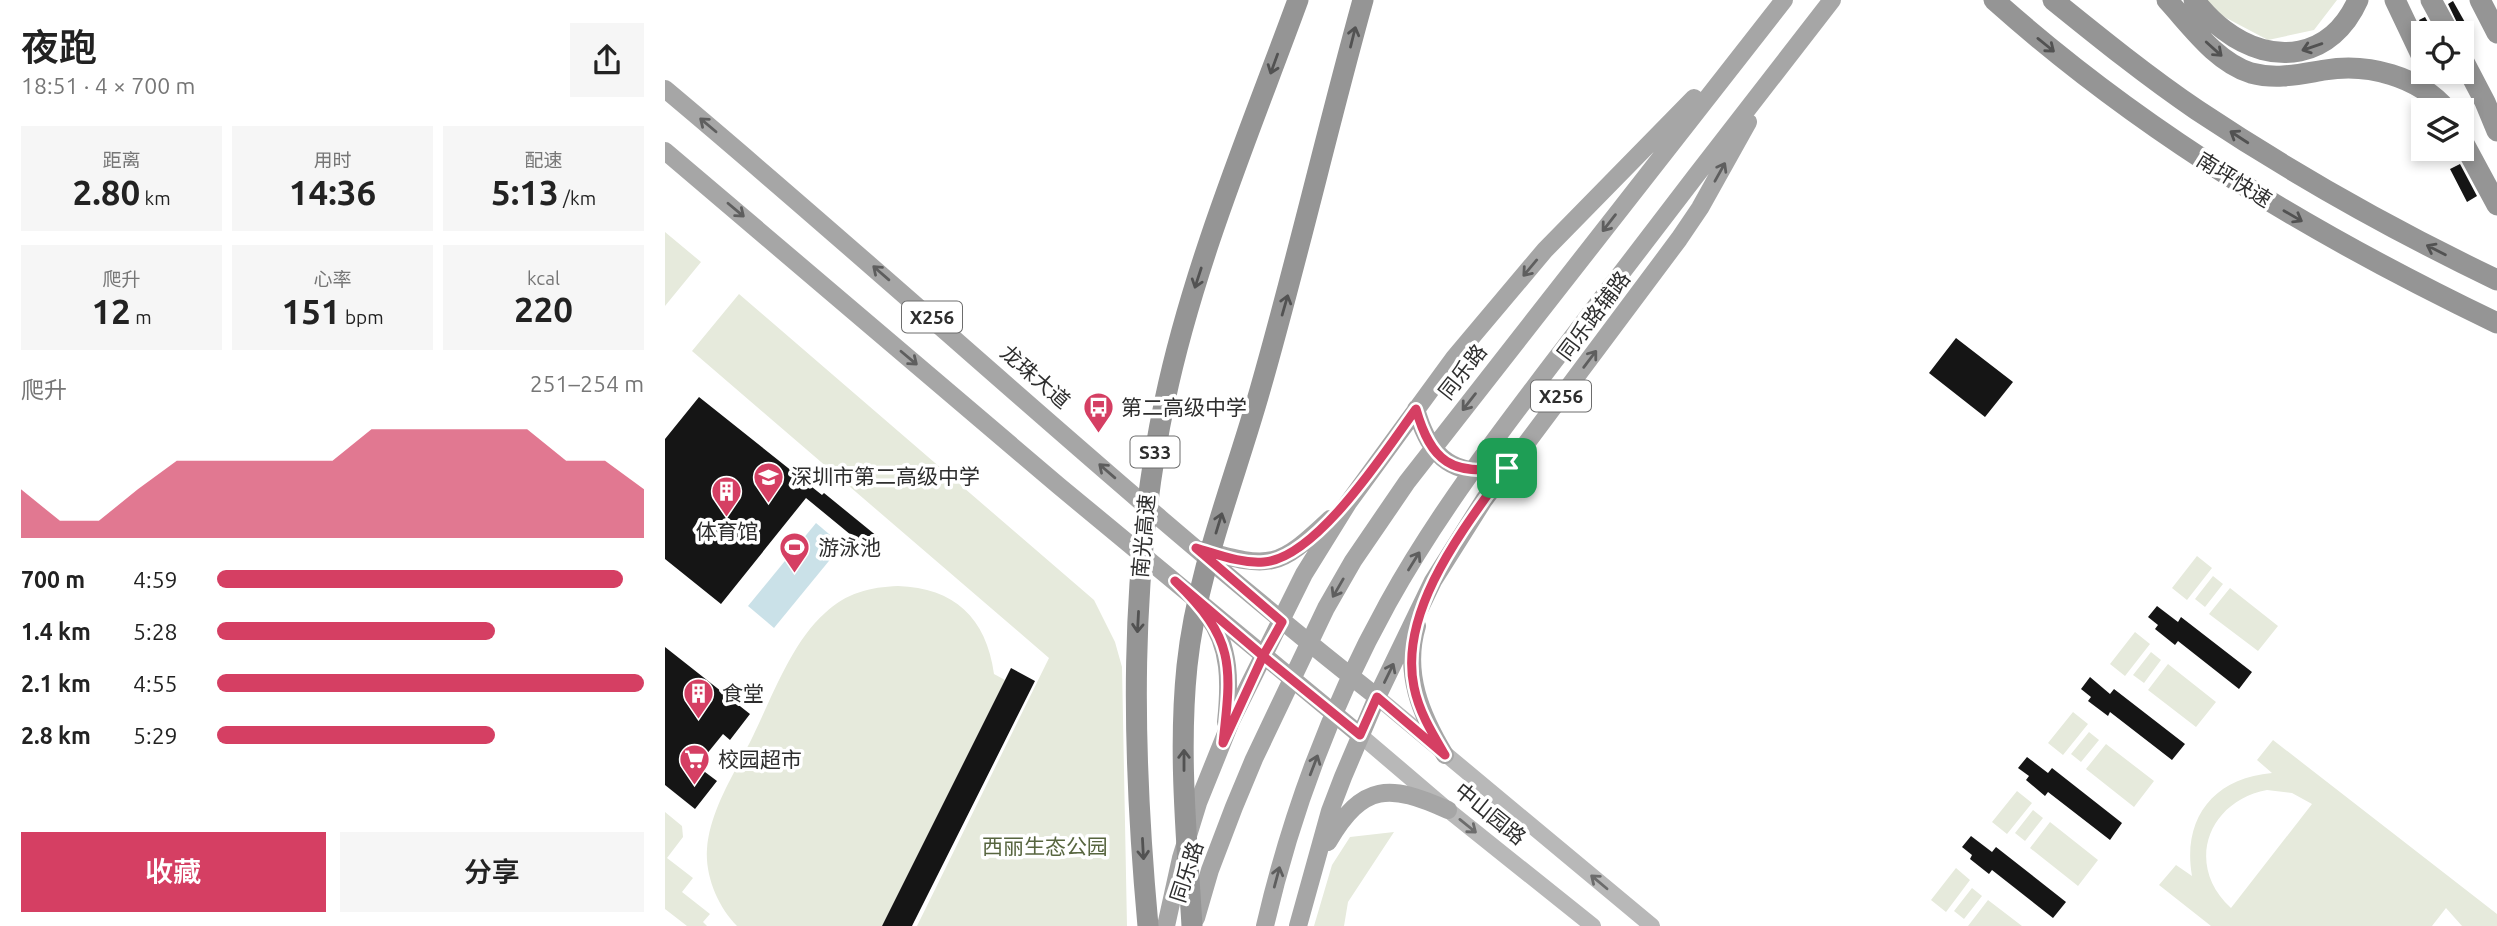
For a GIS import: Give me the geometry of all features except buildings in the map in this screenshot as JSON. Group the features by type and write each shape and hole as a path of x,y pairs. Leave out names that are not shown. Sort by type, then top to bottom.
{"highway":[{"name":"南光高速","path":"1148,926 1135,704 1139,597 1151,472 1165,398 1194,290 1298,0"},
{"path":"1193,926 1184,804 1184,709 1189,653 1205,569 1290,286 1363,0"},
{"name":"南坪快速","path":"1994,0 2095,85 2196,156 2342,245 2497,323"},
{"name":"南坪快速","path":"2053,0 2196,109 2286,167 2397,230 2497,280"},
{"path":"2167,0 2215,51 2235,66 2251,72 2270,76 2292,76 2344,67 2366,69 2411,82 2435,98"},
{"path":"2194,0 2225,31 2246,43 2286,53 2306,50 2335,35 2346,23 2358,0"},
{"path":"2395,0 2411,34"},
{"path":"2431,0 2442,21"},
{"path":"2480,0 2497,33"},
{"path":"2474,83 2497,131"},
{"path":"2473,161 2497,205"}],"main road":[{"name":"同乐路","path":"1193,926 1210,870 1254,759 1326,608 1378,522 1784,0"},
{"name":"X256","path":"1779,67 1832,0"},
{"name":"X256","path":"1282,622 1304,574 1347,502 1454,358 1575,216 1748,44"},
{"path":"1265,926 1291,829 1340,698 1365,645 1404,577 1487,450 1779,67"},
{"name":"同乐路辅路","path":"1314,866 1330,811 1360,735 1433,581 1484,500 1700,208 1779,67"},
{"name":"龙珠大道","path":"665,89 885,276 1282,622 1377,697"},
{"name":"X256","path":"665,151 1263,656"},
{"path":"1416,409 1428,441 1437,454 1449,463 1461,469 1475,471 1507,468"},
{"name":"X256","path":"1196,548 1253,562 1277,559 1303,545 1347,502"},
{"path":"1175,581 1212,621 1221,640 1229,675 1223,743"},
{"path":"1433,581 1415,633 1412,662 1414,686 1420,707 1429,729 1445,755"},
{"path":"1166,926 1181,858 1198,803 1263,656 1282,622"},
{"name":"中山园路","path":"1263,656 1593,926"},
{"name":"中山园路","path":"1377,697 1652,926"},
{"path":"1298,926 1314,866 1343,818 1354,807 1372,796 1406,793 1448,810"}],"green space":[{"path":"2203,0 2337,0 2314,30 2268,40 2213,11"},
{"path":"665,232 701,262 665,306"},
{"name":"西丽生态公园","path":"739,294 1094,600 1115,642 1122,667 1127,926 917,926 1049,658 692,351"},
{"path":"2197,556 2212,568 2187,600 2172,588"},
{"path":"2213,576 2223,584 2205,607 2195,599"},
{"path":"898,586 935,593 964,609 983,636 994,674 1005,680 882,926 737,926 724,910 714,890 707,859 709,834 725,791 793,654 813,625 841,600 868,590"},
{"path":"2230,588 2278,626 2258,651 2209,614"},
{"path":"2135,632 2150,644 2125,676 2110,664"},
{"path":"2151,652 2161,660 2144,683 2133,675"},
{"path":"2168,664 2216,702 2196,727 2148,690"},
{"path":"2073,712 2088,724 2063,755 2048,743"},
{"path":"2089,732 2099,740 2081,762 2071,754"},
{"path":"2273,740 2497,914 2497,926 2462,926 2446,908 2432,926 2211,926 2159,885 2176,865 2192,876 2190,855 2197,820 2206,805 2233,783 2272,773 2257,760","holes":["2267,790 2292,793 2312,804 2231,908 2217,891 2209,873 2206,855 2209,837 2217,821 2230,807 2247,796"]},
{"path":"2106,744 2154,781 2134,807 2086,769"},
{"path":"2017,791 2032,803 2007,834 1992,822"},
{"path":"2033,810 2043,818 2025,841 2015,833"},
{"path":"665,812 682,826 683,837 667,858 693,878 682,892 710,914 703,922 707,926 687,926 665,909"},
{"path":"2050,822 2098,860 2078,886 2030,848"},
{"path":"1394,832 1348,902 1344,926 1314,926 1332,865 1350,837"},
{"path":"1956,868 1970,880 1946,912 1931,900"},
{"path":"1972,888 1982,896 1964,919 1954,911"},
{"path":"1988,900 2022,926 1968,926"}],"water":[{"name":"游泳池","path":"816,523 842,545 774,628 748,606"}],"place":[{"name":"第二高级中学","path":"1098,435"},
{"name":"深圳市第二高级中学","path":"768,504"},
{"name":"体育馆","path":"727,519"},
{"name":"游泳池","path":"795,575"},
{"name":"食堂","path":"699,721"},
{"name":"校园超市","path":"695,787"}],"route":[{"path":"1507,468 1459,537 1433,581 1415,633 1412,662 1414,686 1429,729 1445,755 1377,697 1360,735 1263,656 1223,743 1229,694 1226,656 1212,621 1175,581 1263,656 1282,622 1196,548 1253,562 1266,562 1290,554 1303,545 1347,502 1416,409 1428,441 1437,454 1449,463 1461,469 1475,471 1507,468"}]}
